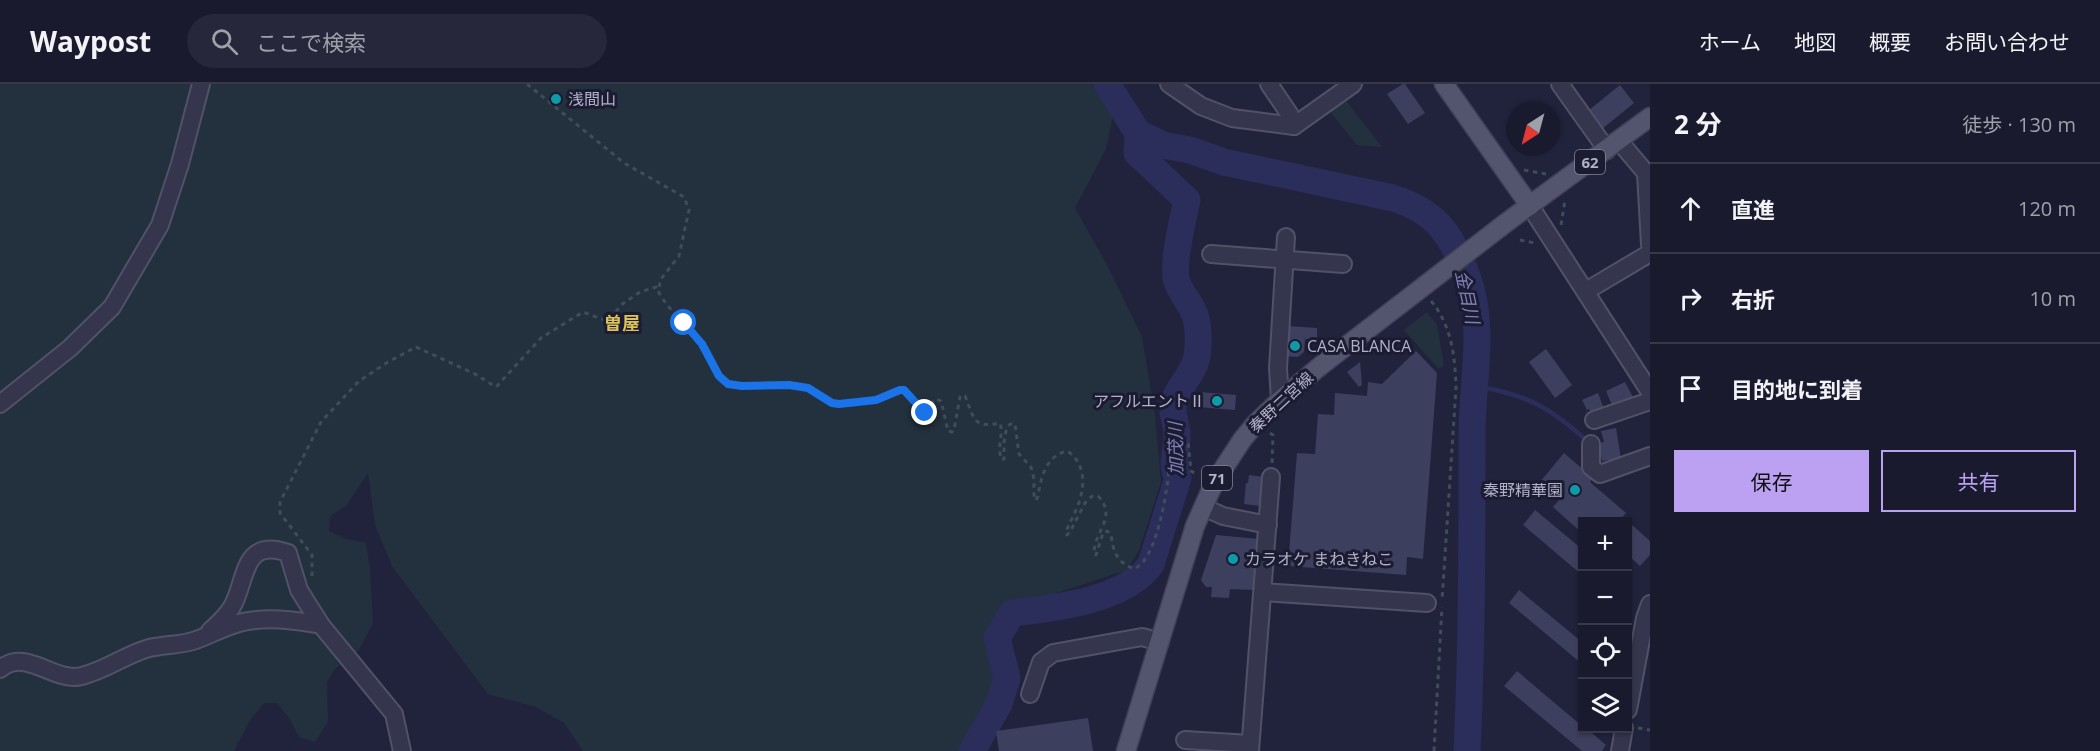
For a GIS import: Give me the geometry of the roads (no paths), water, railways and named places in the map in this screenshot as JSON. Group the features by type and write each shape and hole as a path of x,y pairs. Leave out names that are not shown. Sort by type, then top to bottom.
{"main road":[{"path":"1444,84 1530,206"},
{"name":"62","path":"1530,206 1650,117"},
{"name":"秦野二宮線","path":"1126,751 1195,526 1214,483 1242,440 1280,400 1319,367 1530,206"}],"street":[{"path":"0,404 70,348 112,307 160,225 180,164 201,84"},
{"path":"1169,84 1201,106 1232,118 1294,126 1353,84"},
{"path":"1269,84 1290,115 1294,126"},
{"path":"1560,84 1569,99 1613,145 1646,173 1650,245"},
{"path":"1530,206 1650,392"},
{"path":"1280,400 1278,368 1286,237"},
{"path":"1586,291 1650,253"},
{"path":"1210,254 1334,259"},
{"path":"1594,420 1650,401"},
{"path":"1591,444 1592,467 1600,474 1650,456"},
{"path":"1185,740 1250,748 1271,477"},
{"path":"1203,507 1223,516 1268,525"},
{"path":"205,636 228,613 234,603 245,569 252,557 265,549 276,549 288,553 299,590 321,625 394,714 402,751"},
{"path":"1263,592 1427,603"},
{"path":"1632,688 1645,618 1650,604"},
{"path":"0,669 19,661 34,664 55,673 79,677 96,672 147,648 196,640 240,623 284,618 321,625"},
{"path":"1030,694 1041,662 1053,653 1142,637 1160,642"},
{"path":"1620,751 1628,733"}],"waterway":[{"name":"金目川","path":"1107,84 1138,133 1163,145 1190,150 1224,162 1393,198 1421,210 1432,218 1455,248 1473,295 1477,334 1472,434 1471,632 1467,751"},
{"name":"加茂川","path":"972,751 999,704 1007,678 997,638 1012,613 1087,600 1124,587 1139,577 1151,564 1178,478 1174,469 1177,433 1173,406 1176,395 1195,362 1198,340 1195,315 1180,288 1175,270 1187,200 1137,153 1138,133"},
{"path":"1476,386 1509,393 1536,404 1560,418 1586,440"}],"place":[{"name":"浅間山","path":"556,99"},
{"name":"CASA BLANCA","path":"1295,346"},
{"name":"アフルエントⅡ","path":"1217,401"},
{"name":"秦野精華園","path":"1575,490"},
{"name":"カラオケ まねきねこ","path":"1233,559"}],"district":[{"name":"曽屋","path":"622,323"}]}
